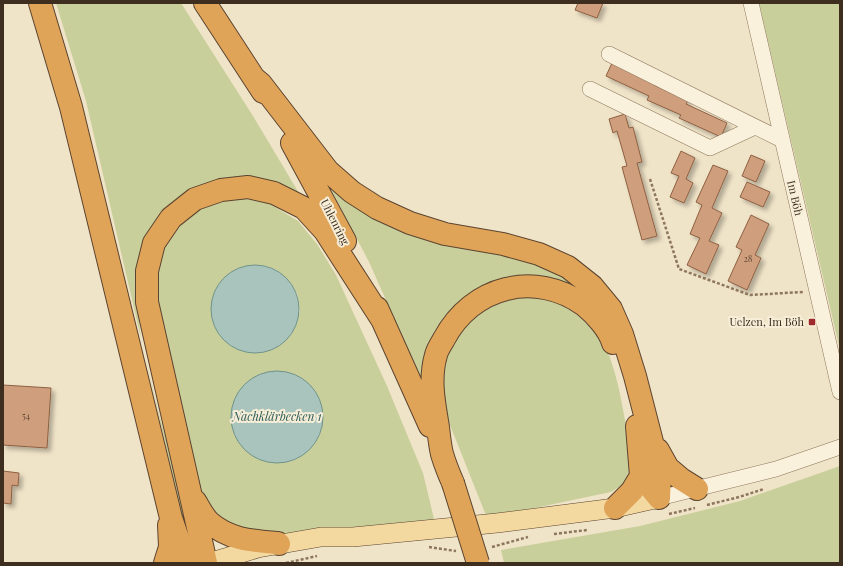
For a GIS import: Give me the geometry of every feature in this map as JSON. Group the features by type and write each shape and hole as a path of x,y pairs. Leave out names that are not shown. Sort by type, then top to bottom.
{"highway":[{"path":"40,3 71,107 171,518 182,550 189,563"},
{"name":"Uhlenring","path":"205,3 255,79 311,177 347,245 442,453"},
{"path":"255,79 261,84 328,171 352,192 377,208 410,223 445,234 503,244 539,254 568,267 592,286 611,309 622,334 635,376 660,473 659,498"},
{"path":"207,563 189,491 147,302 147,271 154,243 171,218 196,199 221,190 248,187 274,193 304,208 325,231 383,321"},
{"path":"478,563 442,453 432,386 436,354 451,326 473,304 495,292 516,286 538,287 558,291 574,299 594,313 612,339 626,380 638,429 641,476 632,491 615,508"},
{"path":"651,437 668,468 681,480 697,489"},
{"path":"641,476 659,498"},
{"path":"189,491 208,521 228,535 245,540 279,544"},
{"path":"165,563 170,547 169,524 171,518"}],"main road":[{"path":"207,563 240,552 321,537 353,537 498,523 615,508 659,498"},
{"path":"246,563 281,553 353,537"}],"street":[{"name":"Im Böh","path":"751,3 840,392"},
{"path":"609,54 782,140"},
{"path":"590,89 710,148 755,127"},
{"path":"659,498 776,469 840,447"}],"path":[{"path":"650,178 680,269 750,295 817,291"}],"green space":[{"path":"56,3 181,3 253,116 302,198 192,193 137,301 141,338 86,101"},
{"path":"759,3 840,3 840,350"},
{"path":"331,189 373,216 504,252 576,281 586,297 476,293 422,381 369,262"},
{"path":"223,199 247,199 270,204 298,221 317,244 336,275 387,386 423,473 435,523 316,534 246,532 211,513 199,492 158,335 155,273 161,247 177,223 201,207","holes":["255,265 266,266 276,270 297,293 300,313","241,389 323,419 317,440 302,456 287,462 277,461 244,448 236,436 232,418 235,400"]},
{"path":"533,295 564,305 578,312 590,322 598,333 611,360 619,389 632,452 632,471 627,481 611,492 487,518 446,415 439,385 443,358 457,329 499,299"},
{"path":"145,354 159,414 196,546 190,550"},
{"path":"840,466 840,563 504,563 501,550 640,526 740,501"}],"water":[{"path":"246,265 264,265 280,272 292,284 299,300 299,318 292,334 280,346 264,353 246,353 230,346 218,334 211,318 211,300 218,284 230,272"},
{"name":"Nachklärbecken 1","path":"277,371 295,375 309,385 319,399 323,417 319,435 309,449 295,459 277,463 259,459 245,449 235,435 231,417 235,399 245,385 259,375"}],"building":[{"path":"578,3 603,3 597,18 575,10"},
{"path":"612,63 655,82 654,85 688,101 686,104 727,123 721,137 679,118 681,115 647,100 649,96 606,76"},
{"path":"625,114 629,128 633,127 642,162 637,163 657,236 642,240 622,167 627,166 617,131 613,133 609,119"},
{"path":"681,151 695,158 686,179 693,183 684,203 670,197 679,176 671,173"},
{"path":"751,155 765,161 756,182 742,176"},
{"path":"713,165 728,171 712,208 722,213 709,241 719,245 706,274 687,265 700,238 690,234 702,205 696,202"},
{"path":"747,182 770,192 763,207 740,197"},
{"path":"751,215 769,224 755,255 761,258 747,290 728,281 742,250 736,247"},
{"path":"3,385 51,388 47,448 3,445"},
{"path":"3,471 19,473 18,486 12,485 11,504 3,503"}],"place":[{"name":"Uelzen, Im Böh","path":"812,322"}]}
